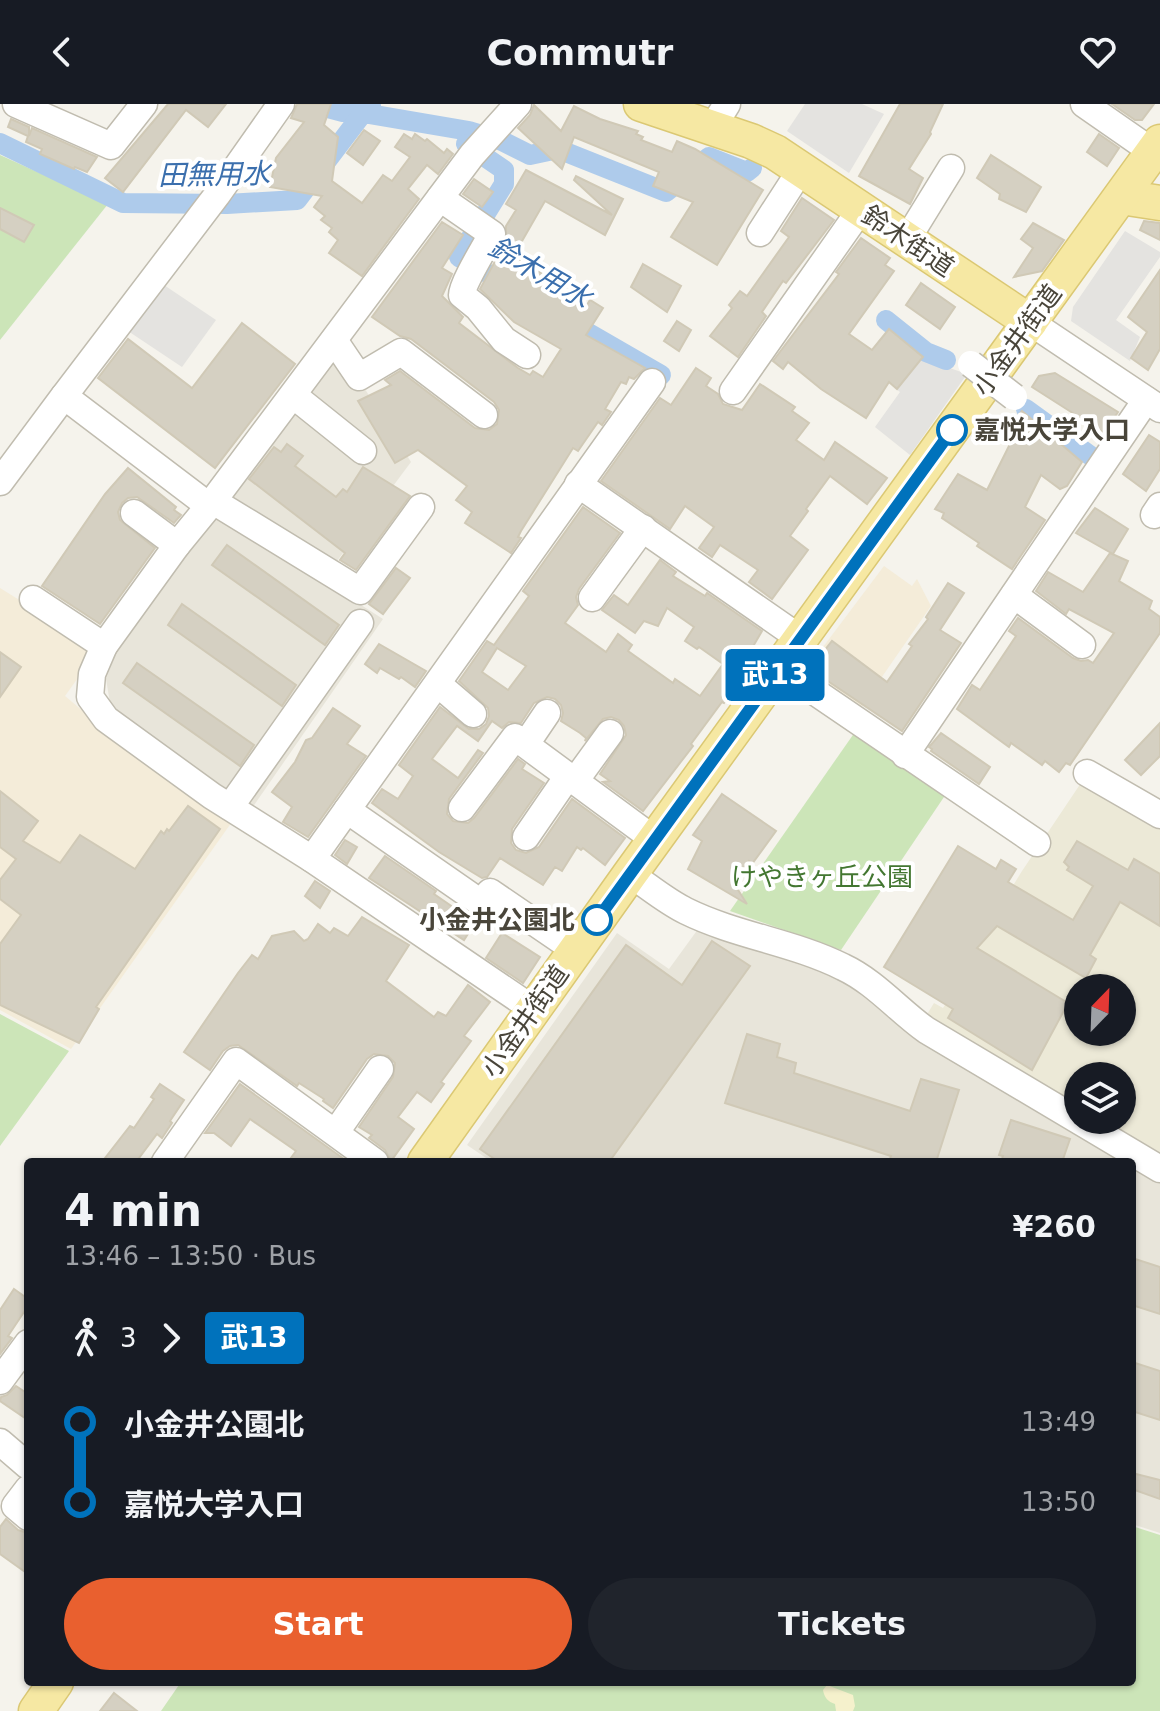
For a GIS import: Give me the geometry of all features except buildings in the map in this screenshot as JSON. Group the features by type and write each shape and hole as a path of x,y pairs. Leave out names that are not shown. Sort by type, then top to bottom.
{"main road":[{"name":"鈴木街道","path":"664,107 719,116 751,141 802,168 1030,322"},
{"name":"小金井街道","path":"428,1158 1156,147"},
{"path":"1121,197 1160,203"},
{"path":"36,1711 53,1686"}],"street":[{"path":"16,104 111,146 144,104"},
{"path":"0,482 211,203 281,104"},
{"path":"518,104 472,155 104,646 92,674 90,697 106,719 230,807 533,1009"},
{"path":"1084,104 1156,147"},
{"path":"760,233 802,168"},
{"path":"906,241 951,168"},
{"path":"440,198 492,234 462,287 462,295 478,308 504,340 527,355"},
{"path":"733,391 861,209"},
{"name":"鈴木街道","path":"1030,322 1153,404"},
{"path":"334,340 359,377 401,352 484,415"},
{"path":"971,364 1014,397"},
{"path":"312,859 652,382"},
{"path":"293,395 363,451"},
{"path":"64,396 211,503 360,591 421,507"},
{"path":"905,755 1014,595 1153,404"},
{"path":"578,484 801,639"},
{"path":"134,513 177,545"},
{"path":"592,598 643,528"},
{"path":"1014,595 1082,645"},
{"path":"33,599 104,646"},
{"path":"230,807 360,623"},
{"path":"780,668 1037,843"},
{"path":"438,684 473,714"},
{"path":"526,744 547,713"},
{"path":"526,837 610,733"},
{"path":"462,808 515,737 655,840"},
{"path":"1087,773 1160,815"},
{"path":"347,810 481,903 490,892 575,950"},
{"path":"630,874 684,910 741,932 808,951 847,968 926,1030 1160,1169"},
{"path":"168,1158 236,1061 352,1151 380,1069"},
{"path":"0,1381 24,1348"},
{"path":"0,1442 24,1463"},
{"path":"24,1494 15,1506 24,1514"}],"shaded area":[{"path":"805,104 862,104 884,114 849,173 787,131"},
{"path":"1125,231 1160,252 1160,257 1116,320 1140,337 1130,361 1071,321 1073,307"},
{"path":"161,283 216,320 182,367 125,329"},
{"path":"334,340 411,462 331,569 232,503 229,494"},
{"path":"918,357 967,374 910,455 875,427 900,392 895,388"},
{"path":"214,511 383,619 250,811 119,716 110,703 106,679 117,650"},
{"path":"884,566 912,586 917,579 931,606 859,710 805,671"},
{"path":"0,588 92,645 85,668 65,696 104,729 234,819 71,1049 0,1010"},
{"path":"1091,768 1160,810 1160,1155 1125,1134 1136,1134 1136,1062 1064,1062 1064,1098 926,1016 934,1003 943,1008 954,991 950,988 1022,871"},
{"path":"701,925 828,967 1064,1116 1064,1134 1093,1134 1131,1158 486,1158 467,1145 617,933 669,969"},
{"path":"1136,1161 1160,1176 1160,1533 1136,1525"}],"green space":[{"path":"0,155 108,204 0,340"},
{"name":"けやきヶ丘公園","path":"855,732 946,794 841,950 730,911"},
{"path":"0,1014 69,1051 0,1146"},
{"path":"1136,1527 1160,1535 1160,1711 161,1711 178,1686 1136,1686"}],"sand":[{"path":"830,1686 853,1695 853,1711 836,1711 835,1704 828,1701 823,1690"}],"waterway":[{"name":"鈴木用水","path":"313,104 343,112 371,106"},
{"name":"田無用水","path":"0,143 123,203 227,204 297,200 363,113 469,131 502,141 530,155 558,149 666,192 709,157 747,172 752,168"},
{"name":"鈴木用水","path":"466,144 504,170 504,184 459,257 485,272"},
{"name":"鈴木用水","path":"564,319 661,375"},
{"path":"886,320 926,352 946,360"},
{"path":"1026,409 1095,459"}],"bus line":[{"name":"武13","path":"597,920 952,430"}],"place":[{"name":"嘉悦大学入口","path":"952,430"},
{"name":"小金井公園北","path":"597,920"}]}
